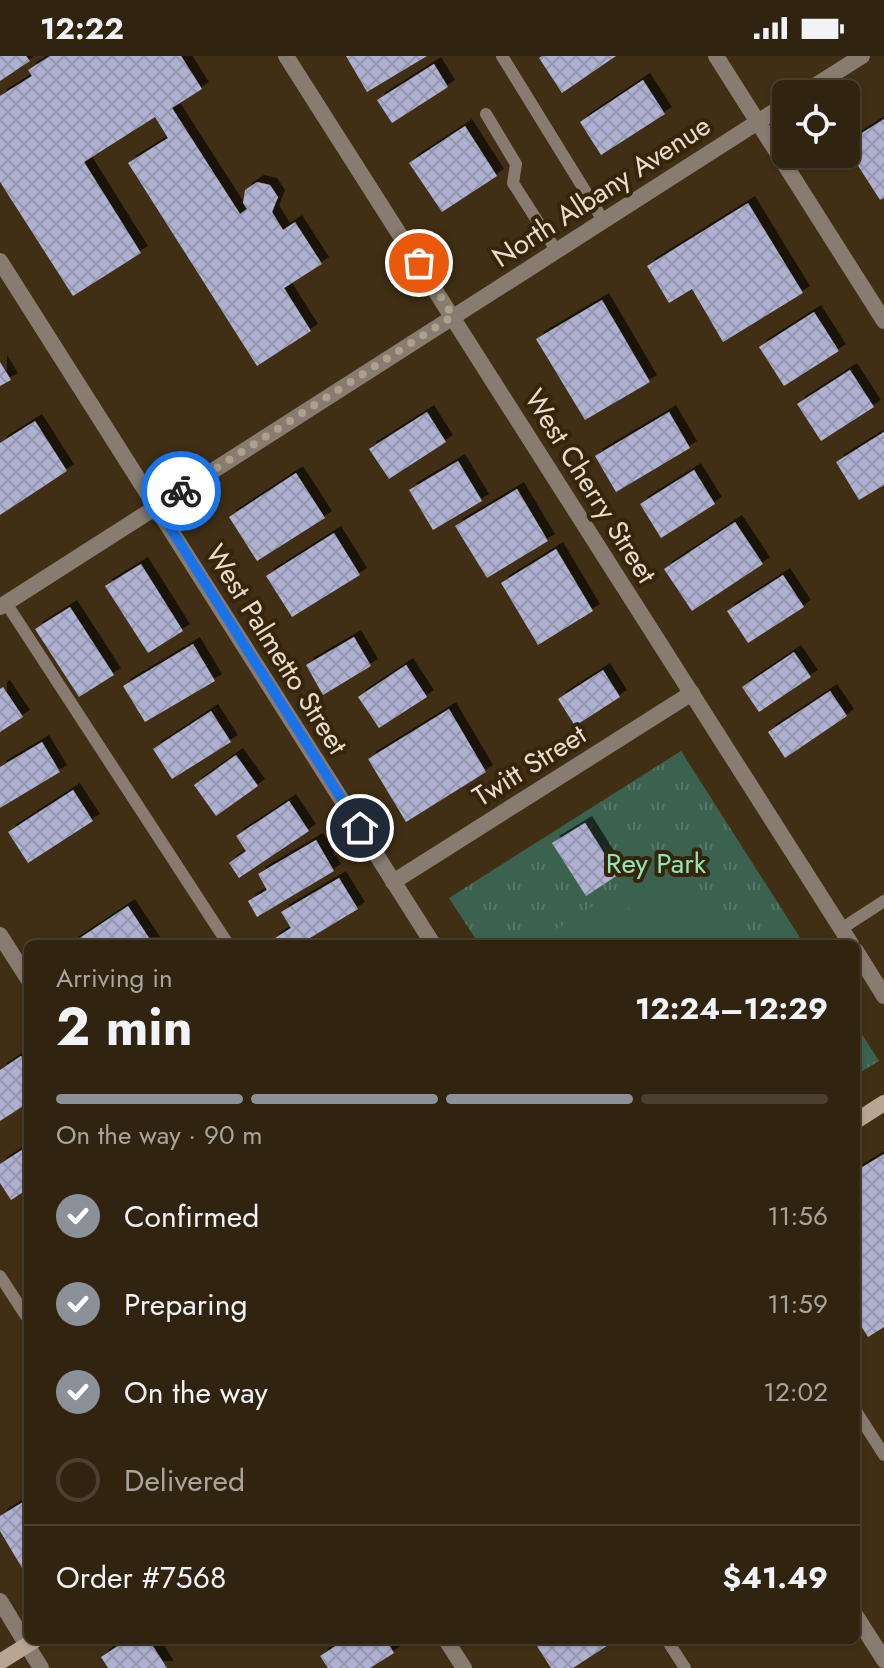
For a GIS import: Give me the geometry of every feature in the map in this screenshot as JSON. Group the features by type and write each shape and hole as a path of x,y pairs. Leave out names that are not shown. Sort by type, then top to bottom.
{"main road":[{"path":"860,1118 884,1103"},
{"path":"0,1662 28,1644"}],"street":[{"name":"West Cherry Street","path":"286,56 848,940"},
{"path":"716,56 884,321"},
{"path":"824,80 862,56"},
{"name":"North Albany Avenue","path":"3,605 772,113"},
{"name":"West Palmetto Street","path":"0,261 430,940"},
{"name":"Twitt Street","path":"393,882 692,693"},
{"path":"0,935 24,973"},
{"path":"860,957 884,996"},
{"path":"0,1601 24,1633"},
{"path":"860,1622 884,1660"},
{"path":"32,1644 41,1668"},
{"path":"449,1644 464,1668"}],"lane":[{"path":"502,56 603,220"},
{"path":"486,114 516,164 513,183 556,250"},
{"path":"3,605 225,940"},
{"path":"841,929 884,901"},
{"path":"0,1276 24,1313"},
{"path":"860,1417 884,1455"},
{"path":"670,1644 685,1668"}],"green space":[{"name":"Rey Park","path":"681,751 801,940 476,940 449,898"},
{"path":"677,852 731,937 726,940 649,940 617,890"},
{"path":"604,899 630,940 546,940 544,937"},
{"path":"860,1031 879,1061 860,1073"}],"building":[{"path":"0,56 26,56 30,61 0,81"},
{"path":"50,56 181,56 202,89 172,108 240,214 247,209 243,203 245,190 257,182 270,185 278,197 272,212 283,230 295,222 322,264 284,288 311,331 257,366 128,163 168,138 155,117 84,162 141,253 73,296 0,182 0,96 32,76 28,70"},
{"path":"346,56 427,56 367,92"},
{"path":"616,56 562,93 539,58"},
{"path":"434,64 448,87 392,123 377,100"},
{"path":"643,80 665,114 601,155 580,122"},
{"path":"884,119 884,198 880,200 859,168 860,134"},
{"path":"465,126 497,176 442,212 409,163"},
{"path":"748,203 803,293 723,342 692,289 669,303 647,266"},
{"path":"602,300 650,382 585,420 536,339"},
{"path":"814,312 839,351 784,386 759,347"},
{"path":"0,362 11,380 0,386"},
{"path":"850,370 874,407 821,441 797,404"},
{"path":"427,412 446,442 389,479 369,449"},
{"path":"669,412 690,448 616,492 595,456"},
{"path":"35,421 67,471 0,515 0,443"},
{"path":"884,432 884,485 859,500 836,462"},
{"path":"458,461 482,501 433,530 409,490"},
{"path":"694,470 715,504 661,538 640,504"},
{"path":"296,473 325,518 257,561 229,517"},
{"path":"517,489 548,541 487,578 455,526"},
{"path":"735,522 763,564 692,611 664,569"},
{"path":"334,533 360,575 292,617 266,576"},
{"path":"556,549 593,611 538,645 501,583"},
{"path":"141,564 183,631 148,653 105,586"},
{"path":"783,575 804,607 748,643 727,611"},
{"path":"70,607 114,675 79,697 35,629"},
{"path":"354,637 371,666 323,695 306,665"},
{"path":"193,644 215,681 145,722 123,686"},
{"path":"794,652 811,677 759,712 742,687"},
{"path":"406,665 427,697 379,728 358,697"},
{"path":"603,670 620,697 575,726 558,699"},
{"path":"3,687 23,717 0,732 0,689"},
{"path":"830,691 847,716 785,758 768,732"},
{"path":"449,709 486,772 406,822 368,759"},
{"path":"211,711 231,742 172,779 153,749"},
{"path":"42,742 60,772 0,808 0,767"},
{"path":"236,755 258,786 216,816 194,785"},
{"path":"73,790 93,821 28,863 8,832"},
{"path":"289,801 309,831 239,878 229,863 246,851 236,836"},
{"path":"585,823 618,875 586,896 552,843"},
{"path":"316,840 334,871 257,917 248,901 267,890 258,874"},
{"path":"339,878 358,909 307,940 272,940 291,928 281,912"},
{"path":"128,906 150,940 77,940"},
{"path":"21,1056 24,1060 24,1106 0,1121 0,1070"},
{"path":"24,1149 24,1192 11,1200 0,1183 0,1164"},
{"path":"884,1154 884,1327 868,1337 860,1324 860,1169"},
{"path":"24,1501 24,1571 0,1531 0,1516"},
{"path":"121,1644 152,1644 167,1668 108,1668 101,1657"},
{"path":"339,1644 388,1644 394,1653 370,1668 328,1668 320,1656"},
{"path":"536,1644 610,1644 573,1668 551,1668"}],"way so far":[{"path":"181,491 453,316 419,263"}],"route":[{"path":"181,491 157,507 360,828"}]}
